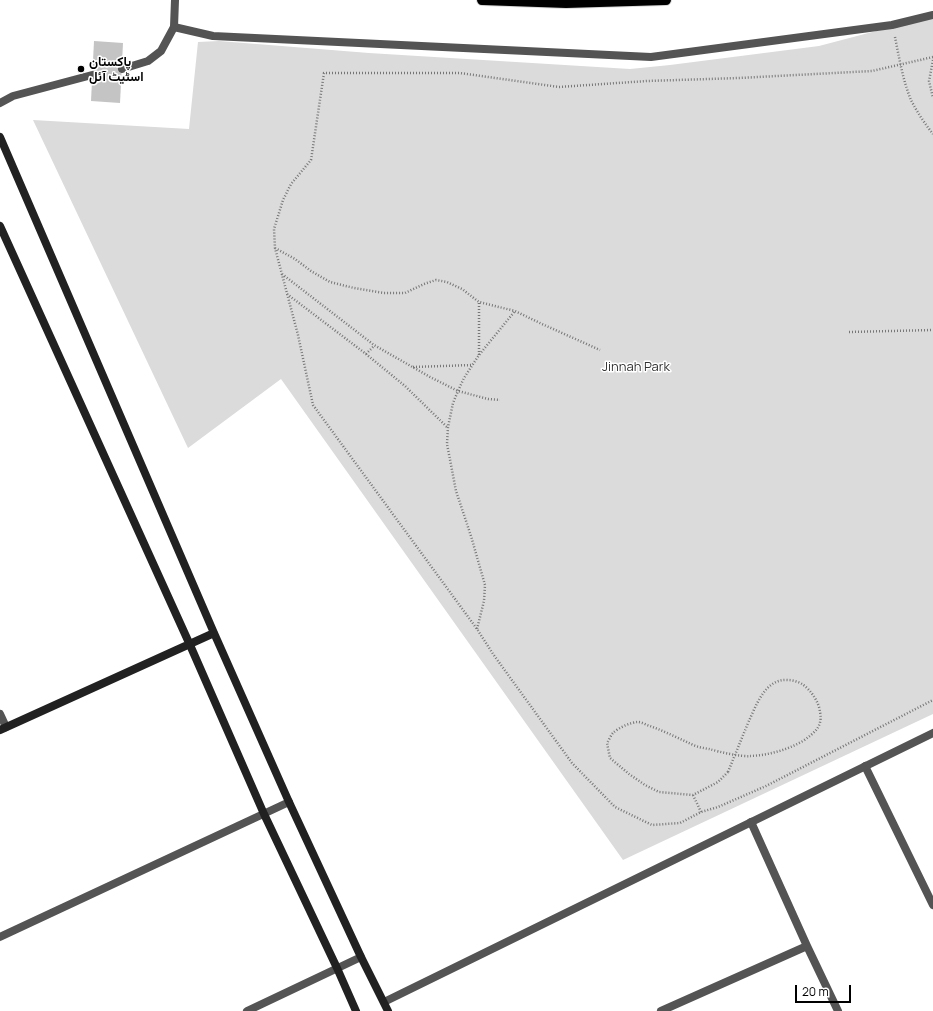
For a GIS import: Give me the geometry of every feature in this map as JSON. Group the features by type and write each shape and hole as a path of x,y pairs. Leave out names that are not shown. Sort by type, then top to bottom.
{"main road":[{"path":"482,0 566,3 666,0"},
{"path":"0,136 214,633 289,802 361,957 388,1011"},
{"path":"0,226 190,645 264,814 356,1011"},
{"path":"3,729 214,633"}],"street":[{"path":"122,69 148,61 161,51 174,27 175,0"},
{"path":"174,27 213,36 651,57 892,25 933,15"},
{"path":"0,103 12,96 92,75"},
{"path":"0,714 3,729"},
{"path":"384,1002 933,733"},
{"path":"865,766 933,905"},
{"path":"0,937 289,802"},
{"path":"751,822 838,1011"},
{"path":"661,1011 807,946"},
{"path":"247,1011 361,957"}],"path":[{"path":"892,25 904,78 911,100 926,126 933,134"},
{"path":"933,98 929,81 933,58 872,71 648,81 558,87 460,73 324,73 311,160 291,184 274,229 275,248 298,335 313,406 477,629 493,654 572,763 615,807 652,825 680,823 701,812 718,807 766,786 933,700"},
{"path":"275,248 296,259 310,270 330,282 354,288 384,293 405,293 436,280 447,282 462,289 479,302 515,311 600,350"},
{"path":"282,273 374,345 458,391 488,400 500,400"},
{"path":"286,294 406,386 448,427"},
{"path":"479,302 479,355"},
{"path":"477,629 484,601 485,585 456,491 447,444 448,427 458,391 473,365 479,355 515,311"},
{"path":"849,332 933,330"},
{"path":"366,354 374,345"},
{"path":"413,367 473,365"},
{"path":"693,795 659,792 629,774 610,758 607,743 613,733 625,725 638,722 694,745 720,752 750,756 783,750 813,734 818,728 820,711 817,702 810,692 802,684 792,680 782,679 773,682 766,688 755,707 748,723 728,772 718,782 693,795"},
{"path":"693,795 701,812"}],"green space":[{"name":"Jinnah Park","path":"933,16 933,714 623,860 281,379 188,448 33,120 189,129 198,42 219,41 369,53 630,69 819,46"}],"building":[{"path":"94,41 123,43 120,103 91,101"}],"place":[{"name":"پاکستان اسٹیٹ آئل","path":"81,69"}]}
